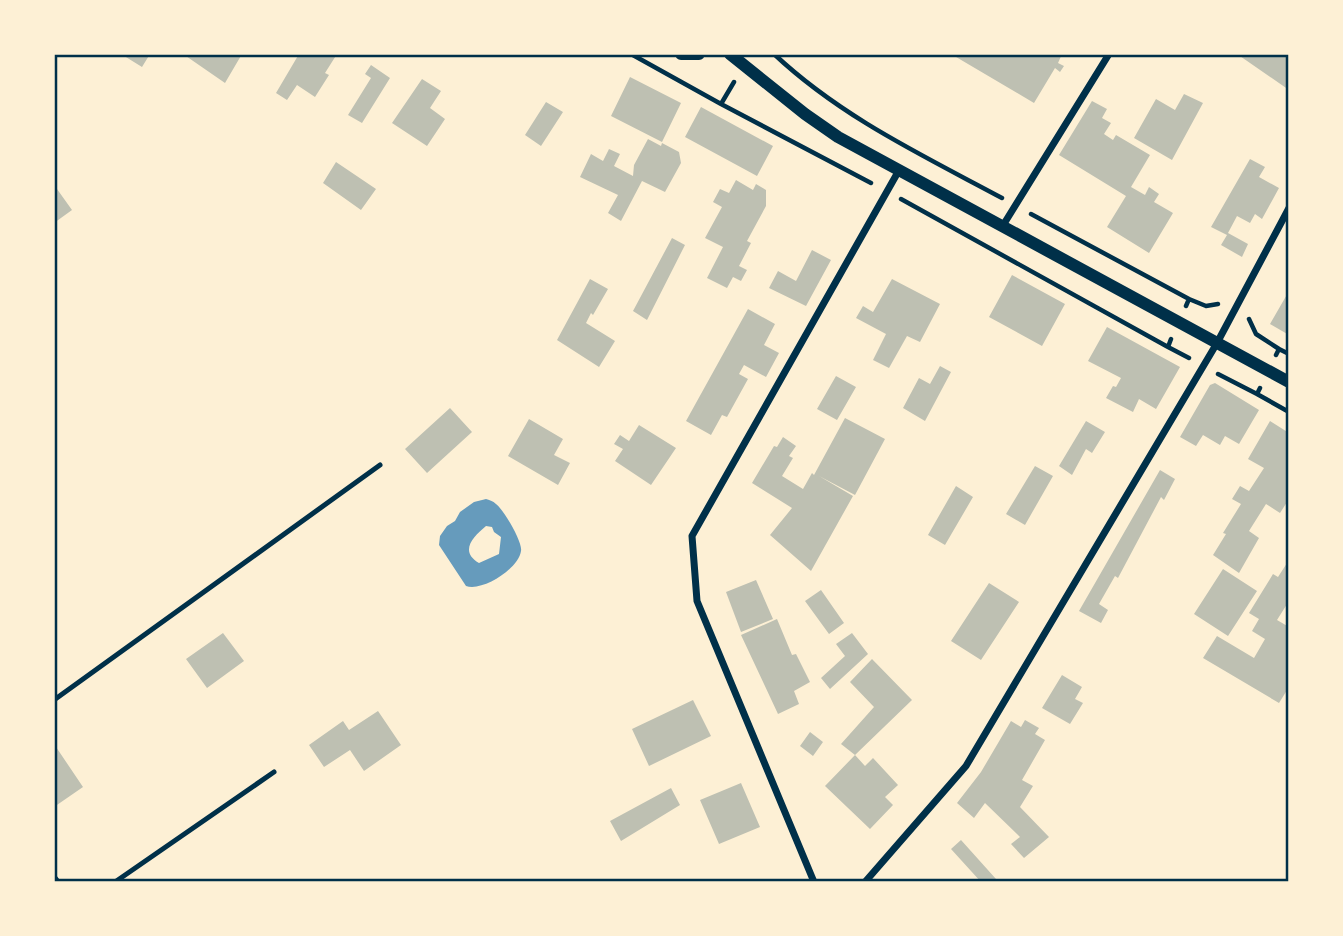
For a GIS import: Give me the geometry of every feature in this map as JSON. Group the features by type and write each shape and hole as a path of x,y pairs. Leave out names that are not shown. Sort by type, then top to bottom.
{"street":[{"path":"681,54 699,54"},
{"path":"730,54 804,114 838,137 898,172 1289,382"},
{"path":"1002,227 1109,54"},
{"path":"814,882 697,601 692,536 898,172"},
{"path":"865,882 966,766 1217,343 1289,208"}],"lane":[{"path":"54,700 380,465"},
{"path":"115,882 274,772"}],"path":[{"path":"631,54 721,103 732,85"},
{"path":"1279,349 1289,354"},
{"path":"1257,394 1289,412"}],"water":[{"path":"486,499 499,507 516,533 521,551 514,564 499,577 473,587 466,586 439,545 440,536 447,526 474,502","holes":["486,526 492,527 501,537 499,554 479,563 470,554 470,544"]}],"building":[{"path":"121,54 150,54 142,67"},
{"path":"183,54 242,54 225,83"},
{"path":"299,54 337,54 325,73 329,75 315,97 297,85 287,100 276,93"},
{"path":"951,54 1062,54 1058,63 1064,66 1060,72 1055,68 1034,103"},
{"path":"1237,54 1284,54 1289,57 1289,90"},
{"path":"371,65 390,78 362,123 348,115 371,78 365,74"},
{"path":"630,77 681,103 662,142 611,116"},
{"path":"422,79 441,91 430,108 445,119 427,146 392,123"},
{"path":"1184,94 1203,103 1172,160 1134,138 1156,99 1175,110"},
{"path":"1092,101 1107,109 1102,118 1111,123 1104,134 1113,140 1116,135 1150,155 1131,187 1145,195 1149,187 1159,194 1154,202 1173,213 1149,253 1107,227 1126,196 1059,155"},
{"path":"546,102 563,112 541,146 525,135"},
{"path":"701,107 773,146 757,176 685,137"},
{"path":"648,139 679,152 681,163 665,192 642,181 621,221 608,213 618,195 580,177 591,154 603,161 609,149 620,154 614,166 633,176 634,165"},
{"path":"1250,159 1265,167 1259,177 1279,188 1262,219 1255,214 1250,223 1237,216 1228,233 1248,244 1242,257 1221,245 1227,235 1211,227"},
{"path":"336,162 376,189 361,210 323,183"},
{"path":"736,180 753,190 756,184 766,190 766,206 747,241 751,243 739,266 747,270 741,281 733,277 727,288 707,278 723,247 705,238 722,207 713,202 720,189 729,193"},
{"path":"57,189 72,210 54,223 54,190"},
{"path":"672,238 685,245 647,320 633,311"},
{"path":"812,250 831,260 806,306 769,288 778,271 796,281"},
{"path":"1012,275 1065,304 1042,346 989,317"},
{"path":"590,279 608,289 586,323 615,341 599,367 557,340"},
{"path":"892,279 940,304 920,342 907,336 889,368 873,360 886,334 856,318 863,306 873,312"},
{"path":"1289,291 1289,335 1270,324"},
{"path":"748,309 775,324 764,345 779,353 766,377 744,365 739,374 748,379 727,417 722,415 711,435 686,421"},
{"path":"1107,327 1180,367 1156,409 1139,399 1133,412 1106,398 1121,378 1088,361"},
{"path":"940,366 951,372 925,421 903,408 919,378 930,384"},
{"path":"836,376 856,387 837,420 817,409"},
{"path":"1215,383 1259,410 1239,444 1225,436 1220,445 1203,435 1196,446 1180,437 1210,385"},
{"path":"450,408 472,432 427,473 405,449"},
{"path":"845,418 885,439 855,495 819,476 853,496 811,571 770,535 792,508 752,483 774,446 777,447 783,437 796,446 789,456 793,458 782,476 803,489 812,473 814,475"},
{"path":"529,419 563,439 554,455 570,463 558,485 508,456"},
{"path":"1086,421 1105,432 1092,453 1086,449 1072,475 1059,466"},
{"path":"1270,421 1289,433 1289,499 1280,513 1266,504 1249,531 1259,538 1239,573 1213,555 1241,504 1232,499 1240,486 1249,491 1264,468 1248,459"},
{"path":"639,425 676,448 651,485 615,461 623,449 614,444 620,435 629,441"},
{"path":"1035,466 1053,476 1025,525 1006,514"},
{"path":"1160,470 1175,479 1164,500 1161,497 1118,578 1115,576 1099,604 1108,610 1101,623 1079,611"},
{"path":"956,486 973,497 945,545 928,535"},
{"path":"1289,560 1289,601 1277,620 1289,627 1289,687 1279,703 1203,658 1217,636 1254,658 1265,639 1252,631 1259,619 1249,613 1273,574 1278,577"},
{"path":"1223,569 1257,591 1228,636 1194,614"},
{"path":"756,580 773,619 741,632 726,592"},
{"path":"989,583 1019,602 981,660 951,641"},
{"path":"821,590 844,623 829,634 805,601"},
{"path":"777,619 792,655 796,654 810,682 794,691 799,704 778,714 741,635"},
{"path":"223,633 244,661 207,688 186,659"},
{"path":"852,633 868,654 830,689 821,678 845,656 836,644"},
{"path":"872,659 912,700 855,755 841,744 874,707 850,682"},
{"path":"1062,675 1082,687 1075,699 1083,703 1070,724 1042,708"},
{"path":"693,700 711,736 649,766 632,729"},
{"path":"378,711 401,745 364,771 350,750 324,767 309,745 343,721 349,730"},
{"path":"1025,720 1039,728 1035,734 1045,740 1022,780 1033,786 1020,807 1049,837 1024,858 1011,844 1020,837 985,803 974,818 957,803 981,772 1011,721 1021,727"},
{"path":"810,732 823,742 813,756 800,746"},
{"path":"54,744 83,787 54,807"},
{"path":"855,755 865,766 873,758 898,785 885,797 893,805 870,829 825,786"},
{"path":"741,783 760,827 719,844 700,800"},
{"path":"671,788 680,805 621,841 610,821"},
{"path":"961,840 996,879 993,882 981,882 951,849"}]}
